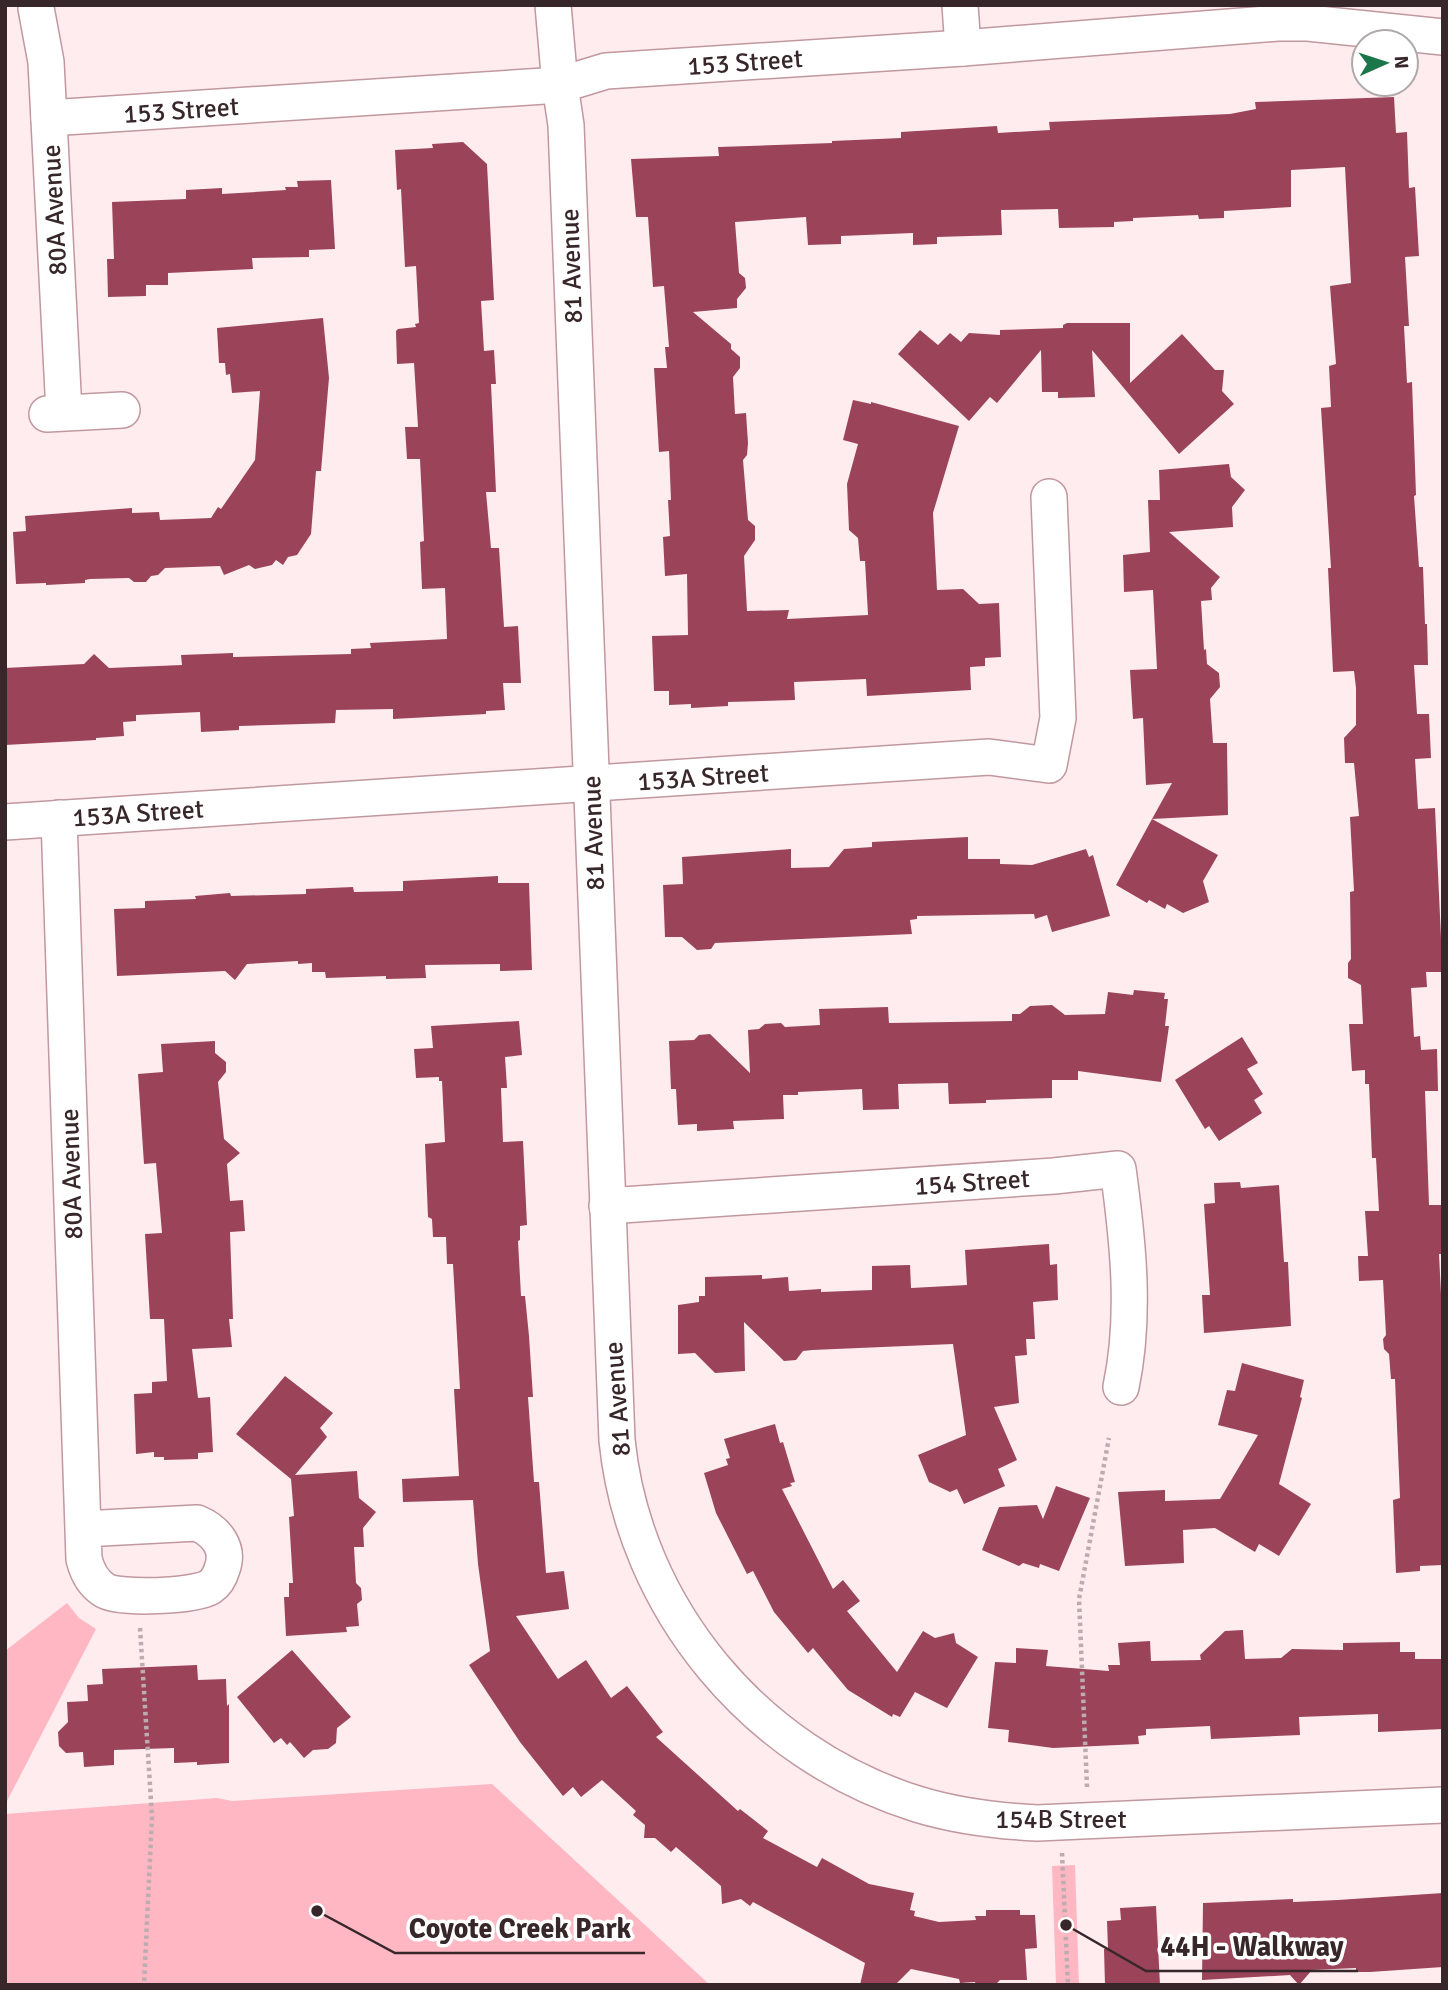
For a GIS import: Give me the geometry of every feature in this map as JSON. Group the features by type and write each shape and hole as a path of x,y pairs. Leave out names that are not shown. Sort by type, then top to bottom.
{"street":[{"name":"81 Avenue","path":"553,5 566,121 615,1413 620,1459 641,1542 669,1606 694,1644"},
{"path":"960,5 962,48"},
{"name":"80A Avenue","path":"36,8 46,62 49,118 56,413 122,410"},
{"name":"153 Street","path":"49,118 560,85 606,71 962,48 1278,23 1308,23 1443,37"},
{"name":"153A Street","path":"5,822 989,757 1049,765 1058,718 1049,497"},
{"name":"80A Avenue","path":"59,818 83,1530"},
{"name":"154 Street","path":"607,1206 1054,1177 1118,1169 1125,1219 1130,1334 1121,1387"},
{"name":"154B Street","path":"694,1644 748,1706 798,1746 856,1780 888,1794 949,1812 979,1818 1037,1823 1443,1805"}],"path":[{"path":"1087,1798 1079,1599 1109,1438"},
{"path":"139,1623 152,1817 144,1985"},
{"path":"1062,1846 1068,1985"}],"shaded area":[{"path":"67,1603 79,1618 96,1629 5,1805 5,1651"},
{"path":"492,1784 710,1985 5,1985 5,1814 217,1798 232,1801"},
{"path":"1075,1865 1079,1985 1056,1985 1052,1866"}],"building":[{"path":"1394,98 1396,133 1407,132 1409,188 1415,187 1419,256 1405,257 1409,326 1404,326 1407,383 1412,382 1414,496 1419,567 1423,567 1427,624 1428,665 1414,665 1417,714 1429,714 1431,758 1415,759 1418,809 1435,808 1443,938 1443,972 1426,972 1427,987 1411,988 1414,1037 1420,1036 1421,1050 1437,1049 1438,1091 1425,1091 1429,1205 1443,1205 1443,1254 1439,1254 1443,1334 1443,1565 1420,1566 1420,1571 1396,1573 1393,1500 1400,1498 1395,1379 1391,1379 1389,1354 1384,1349 1383,1339 1386,1335 1383,1280 1359,1281 1358,1256 1368,1256 1365,1211 1379,1211 1376,1158 1372,1158 1369,1084 1365,1084 1365,1070 1352,1071 1349,1024 1363,1024 1361,985 1348,978 1348,963 1351,959 1350,892 1354,891 1350,817 1359,816 1354,763 1345,763 1344,738 1356,725 1356,688 1354,671 1333,672 1328,568 1331,568 1321,408 1331,407 1329,366 1336,364 1330,286 1351,283 1345,167 1291,170 1291,207 1224,211 1224,218 1199,219 1198,215 1133,218 1133,221 1114,222 1114,227 1059,228 1058,209 1001,210 1002,235 937,237 937,244 913,245 913,233 841,236 841,244 808,245 806,217 735,222 739,273 745,278 746,288 737,299 737,308 693,312 731,344 731,349 740,357 740,368 733,377 735,414 746,413 748,443 747,455 743,460 748,520 755,526 755,540 744,556 747,611 789,610 787,619 868,615 865,561 860,561 858,538 849,530 847,484 858,444 843,440 853,400 871,402 959,426 933,513 937,590 963,589 979,604 999,603 1001,657 985,658 985,666 970,667 971,690 867,696 866,679 794,682 795,700 728,702 728,706 691,708 691,704 669,705 669,691 654,691 652,636 688,635 687,574 665,576 663,537 670,536 669,451 659,452 654,368 667,368 665,347 669,347 664,286 653,287 648,217 636,217 631,159 719,156 718,147 901,138 901,132 997,126 998,133 1050,130 1049,122 1230,114 1256,109 1255,102"},
{"path":"463,142 487,164 494,300 481,301 484,351 494,350 496,384 491,384 496,492 486,492 491,548 499,548 504,627 518,626 521,683 503,683 505,710 486,711 486,714 393,719 393,709 336,710 335,723 239,726 239,730 201,732 200,712 136,715 136,721 123,722 124,736 5,745 5,668 84,664 94,654 109,668 182,665 181,655 233,653 233,657 351,654 351,649 371,648 370,643 447,639 445,588 422,589 420,542 424,541 420,459 407,459 405,427 418,427 414,363 397,364 396,331 416,327 415,324 419,323 416,266 405,267 401,189 397,190 395,150 433,148 432,144"},
{"path":"331,180 335,249 309,250 309,257 252,258 253,269 168,273 168,285 146,285 146,296 108,297 107,259 114,259 112,202 186,199 186,190 222,188 222,194 286,190 285,187 298,187 297,181"},
{"path":"323,318 329,378 321,471 316,471 311,534 297,555 288,557 283,565 276,560 272,565 255,569 249,565 224,575 220,566 165,568 146,582 134,582 129,578 90,579 85,580 85,583 16,584 13,532 26,531 25,516 132,508 132,513 159,512 160,520 211,518 218,507 221,509 255,460 260,391 232,393 230,374 226,375 225,363 219,363 217,328"},
{"path":"1067,323 1130,323 1130,383 1182,334 1215,370 1224,370 1222,391 1234,404 1179,454 1092,350 1095,397 1058,398 1058,392 1042,392 1041,350 997,403 990,397 969,421 898,354 920,330 938,345 950,333 961,342 969,333 1000,335 1000,330 1063,328"},
{"path":"1229,464 1231,477 1245,490 1232,507 1233,527 1169,532 1220,577 1211,588 1212,600 1201,601 1207,664 1219,673 1220,687 1210,699 1213,743 1227,743 1228,815 1152,819 1172,783 1146,785 1143,718 1133,719 1130,670 1157,669 1153,590 1124,592 1123,555 1150,552 1148,500 1160,500 1159,470"},
{"path":"1152,819 1218,855 1203,881 1209,902 1183,913 1167,904 1165,909 1149,900 1147,903 1116,885"},
{"path":"968,837 968,859 1000,859 1000,864 1032,865 1086,849 1089,857 1093,855 1110,916 1052,932 1047,915 1035,919 1034,914 917,916 917,919 910,920 912,934 715,943 711,949 697,950 682,937 665,937 663,885 683,884 682,857 791,849 791,868 829,867 844,849 872,847 872,842"},
{"path":"498,876 498,883 529,883 532,970 500,971 500,964 425,965 426,978 326,978 325,972 312,972 312,963 298,964 298,961 247,964 235,980 225,971 117,976 114,909 145,908 145,901 196,899 195,896 230,893 231,896 306,894 306,889 353,887 354,892 403,891 403,881"},
{"path":"1134,990 1165,993 1164,999 1168,999 1165,1026 1169,1026 1161,1082 1078,1071 1078,1080 1052,1080 1052,1098 949,1104 948,1083 898,1084 899,1109 863,1110 862,1089 798,1092 798,1095 783,1095 784,1119 733,1121 734,1129 697,1131 697,1124 678,1125 676,1089 671,1089 669,1041 694,1040 699,1035 710,1034 750,1073 748,1030 759,1029 765,1024 781,1023 785,1027 820,1025 819,1009 888,1007 889,1023 1012,1021 1012,1014 1020,1014 1030,1006 1052,1005 1065,1015 1105,1014 1108,992 1133,995"},
{"path":"519,1021 522,1055 505,1057 507,1088 501,1088 503,1142 523,1141 527,1225 520,1226 518,1241 521,1296 525,1296 529,1336 533,1397 528,1397 534,1482 539,1482 546,1573 564,1571 569,1609 516,1616 558,1679 586,1660 611,1698 627,1686 663,1732 656,1737 738,1811 740,1809 768,1831 763,1838 817,1867 822,1858 869,1884 914,1893 910,1910 915,1911 914,1916 939,1922 976,1920 975,1916 986,1916 986,1910 1020,1910 1020,1915 1035,1915 1037,1948 1025,1949 1027,1980 1000,1980 995,1985 976,1985 975,1982 960,1983 959,1979 911,1969 895,1985 860,1985 865,1963 753,1902 750,1906 741,1899 722,1904 721,1886 676,1847 671,1852 655,1838 644,1838 645,1825 633,1815 636,1811 602,1780 581,1797 573,1787 563,1796 520,1742 469,1665 490,1651 478,1564 473,1500 403,1502 402,1479 459,1476 454,1389 460,1389 453,1264 447,1264 446,1237 433,1237 432,1219 428,1217 425,1144 445,1142 442,1081 439,1081 439,1077 416,1078 414,1049 433,1048 431,1026"},
{"path":"1242,1037 1258,1063 1247,1069 1263,1094 1254,1100 1262,1113 1219,1141 1209,1126 1205,1129 1175,1080"},
{"path":"215,1041 215,1053 226,1062 226,1072 218,1082 224,1139 240,1153 227,1164 230,1201 243,1200 245,1231 230,1232 233,1319 229,1319 232,1347 192,1349 198,1398 210,1397 213,1452 198,1453 198,1459 164,1460 164,1457 154,1457 154,1452 136,1454 134,1394 152,1393 152,1382 167,1381 164,1319 150,1319 145,1234 162,1233 156,1163 144,1164 138,1074 163,1072 161,1044"},
{"path":"1240,1182 1241,1188 1279,1185 1284,1262 1288,1262 1291,1326 1204,1333 1202,1295 1210,1295 1204,1204 1215,1203 1214,1183"},
{"path":"1049,1244 1050,1265 1057,1264 1058,1300 1033,1302 1035,1339 1026,1339 1027,1355 1015,1356 1019,1403 994,1407 1017,1460 998,1469 1005,1486 964,1504 957,1489 950,1492 929,1482 918,1455 966,1435 953,1344 812,1350 803,1351 796,1360 784,1361 744,1322 745,1371 715,1373 695,1353 678,1354 678,1305 699,1302 699,1296 705,1296 705,1277 788,1277 789,1291 872,1290 872,1266 910,1265 911,1288 967,1285 965,1250"},
{"path":"1242,1363 1304,1380 1302,1398 1279,1484 1311,1504 1279,1556 1259,1544 1255,1552 1215,1528 1183,1530 1184,1563 1125,1566 1118,1492 1165,1490 1165,1501 1220,1499 1258,1435 1218,1425 1227,1390 1235,1391"},
{"path":"285,1376 333,1413 320,1428 327,1437 295,1475 357,1471 359,1498 376,1512 363,1528 364,1547 354,1547 356,1583 361,1588 362,1600 357,1604 359,1626 346,1627 347,1632 286,1636 284,1597 289,1597 289,1583 293,1583 289,1517 294,1516 291,1479 236,1434"},
{"path":"775,1424 795,1482 782,1489 833,1589 843,1580 860,1601 847,1611 897,1672 923,1631 935,1638 954,1633 956,1643 978,1657 947,1708 915,1692 900,1717 893,1714 892,1717 848,1690 813,1648 808,1653 774,1612 753,1571 747,1574 716,1513 704,1473 728,1465 726,1459 730,1458 724,1439"},
{"path":"1056,1486 1090,1498 1059,1571 1040,1564 1039,1568 1023,1563 1019,1566 982,1550 999,1507 1037,1505 1043,1519"},
{"path":"1243,1630 1245,1659 1281,1658 1292,1649 1343,1650 1343,1643 1400,1642 1400,1652 1415,1652 1415,1659 1443,1659 1443,1729 1378,1732 1378,1714 1299,1717 1300,1735 1211,1739 1210,1726 1146,1729 1146,1735 1138,1736 1139,1744 1053,1748 1008,1742 1009,1730 988,1728 995,1662 1016,1663 1016,1648 1048,1650 1046,1666 1109,1671 1108,1665 1120,1665 1118,1643 1150,1641 1151,1661 1201,1660 1200,1655 1225,1631"},
{"path":"292,1650 351,1717 337,1728 336,1743 328,1749 313,1750 304,1758 290,1742 287,1745 281,1738 274,1743 237,1697"},
{"path":"197,1665 198,1680 226,1679 227,1706 229,1704 229,1763 174,1763 174,1748 114,1750 114,1765 84,1767 83,1752 66,1753 59,1746 58,1732 68,1722 67,1702 88,1701 87,1685 103,1684 102,1669"},
{"path":"1443,1893 1443,1967 1370,1972 1356,1972 1356,1968 1312,1970 1299,1985 1290,1975 1202,1980 1203,1903 1293,1899 1293,1902"},
{"path":"1156,1906 1160,1985 1105,1985 1104,1949 1108,1949 1107,1921 1121,1920 1120,1908"}],"place":[{"name":"Coyote Creek Park","path":"317,1911"},
{"name":"44H - Walkway","path":"1066,1925"}]}
